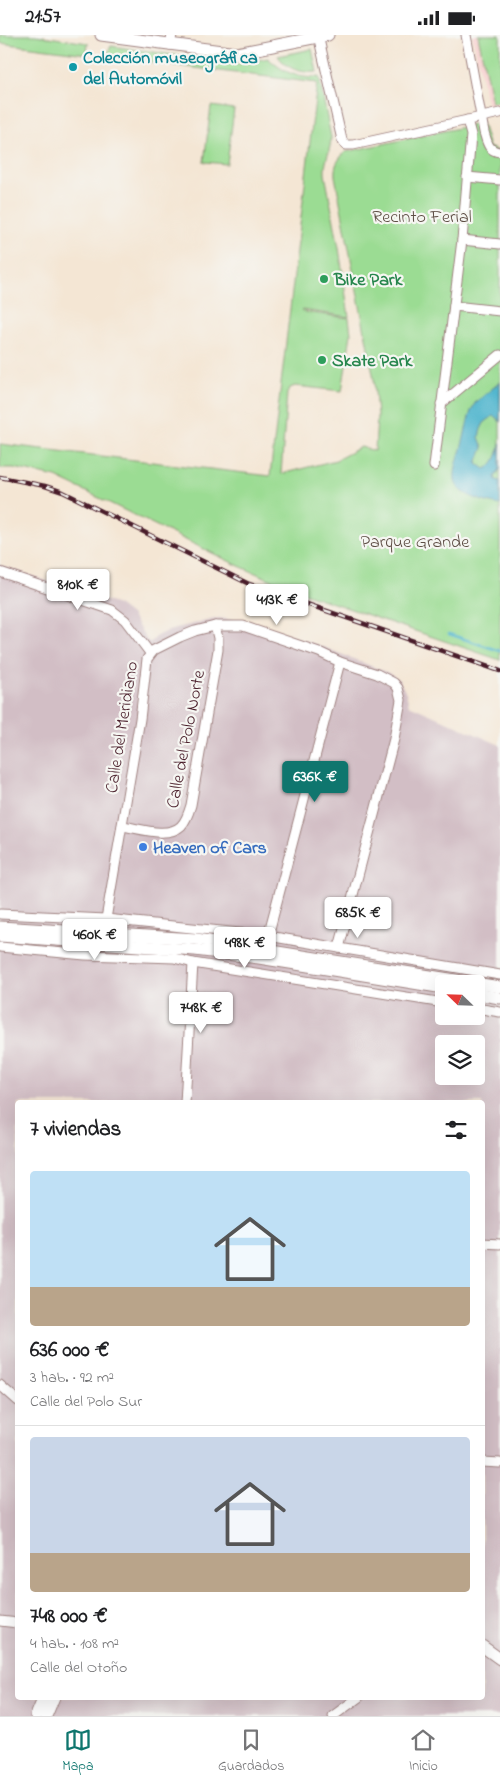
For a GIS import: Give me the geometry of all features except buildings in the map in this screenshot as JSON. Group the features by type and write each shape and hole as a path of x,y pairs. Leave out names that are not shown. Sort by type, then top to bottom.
{"main road":[{"path":"101,35 171,40 237,53 321,36"},
{"path":"0,927 48,939 195,950 259,957 435,986"},
{"path":"0,936 24,933 196,939 500,987"},
{"path":"485,996 500,998"},
{"path":"485,1648 500,1659"},
{"path":"36,1716 43,1700"},
{"path":"46,1716 53,1700"}],"street":[{"path":"466,35 481,117 489,147 495,152 500,152"},
{"path":"321,36 329,87 342,140 345,145 353,145 500,113"},
{"path":"434,466 462,240 471,135 467,120"},
{"path":"468,177 500,180"},
{"path":"462,240 500,244"},
{"path":"454,306 500,311"},
{"path":"441,404 500,355"},
{"path":"0,572 112,610 125,620 150,653"},
{"name":"Calle del Meridiano","path":"106,919 140,719 145,668 150,653 180,637 215,626 242,627 319,652 340,662 388,679 398,688 401,700 394,739 339,947"},
{"name":"Calle del Polo Norte","path":"122,826 165,832 173,831 181,826 187,817 191,805 218,650 215,626"},
{"path":"268,936 340,662"},
{"path":"0,914 106,919 268,936 500,975"},
{"path":"48,939 86,949 134,953 148,957"},
{"path":"0,947 95,955 174,958 194,963 435,1002"},
{"path":"185,1100 194,963"},
{"path":"485,1010 500,1012"},
{"path":"485,1243 500,1244"},
{"path":"0,1385 15,1398"},
{"path":"485,1462 500,1463"},
{"path":"0,1621 15,1623"},
{"path":"333,1716 355,1700"}],"shaded area":[{"path":"472,35 500,35 500,104 488,106"},
{"path":"0,565 118,605 131,615 148,642 151,642 158,635 176,628 219,618 249,623 326,648 391,674 399,680 406,693 409,705 500,745 500,987 485,985 485,975 435,976 336,960 435,986 435,1025 485,1025 485,996 500,998 500,1716 46,1716 53,1700 485,1700 485,1100 15,1100 15,1700 43,1700 36,1716 0,1716"}],"green space":[{"path":"0,35 35,35 88,43 87,54 0,43"},
{"path":"478,35 500,35 500,101 492,103"},
{"path":"111,46 239,64 268,58 279,67 298,76 319,77 331,137 325,174 339,248 349,317 302,310 304,312 349,318 351,334 342,391 295,386 290,388 287,393 281,474 336,460 361,447 375,451 377,416 374,379 335,176 338,160 345,152 482,123 489,147 500,152 500,660 295,590 239,566 56,477 14,468 0,468 0,444 270,476 317,83 106,57"},
{"path":"312,49 317,72 295,70 286,65 278,56"},
{"path":"211,106 234,109 227,164 204,162"}],"water":[{"path":"500,382 500,422 493,416 484,423 479,437 483,448 477,463 485,469 491,465 496,459 500,444 500,469 495,477 496,480 500,481 500,505 467,494 457,485 455,476 456,464 471,411 475,403"}],"waterway":[{"path":"449,634 500,651"}],"railway":[{"path":"0,477 45,486 63,492 249,584 500,671"}],"place":[{"name":"Colección museográfica del Automóvil","path":"73,67"},
{"name":"Bike Park","path":"324,279"},
{"name":"Skate Park","path":"322,360"},
{"name":"Heaven of Cars","path":"143,847"}],"park label":[{"name":"Recinto Ferial","path":"422,216"},
{"name":"Parque Grande","path":"415,541"}]}
